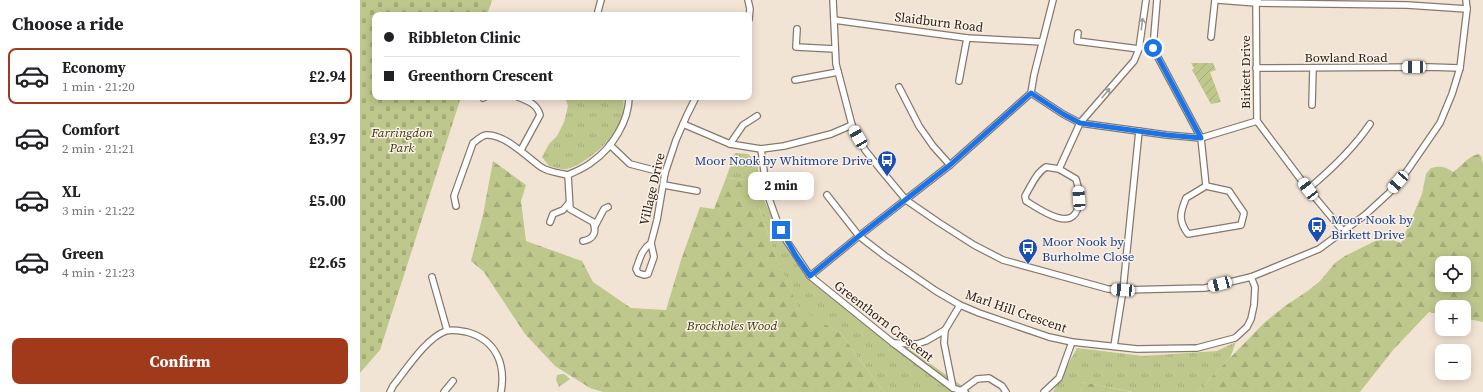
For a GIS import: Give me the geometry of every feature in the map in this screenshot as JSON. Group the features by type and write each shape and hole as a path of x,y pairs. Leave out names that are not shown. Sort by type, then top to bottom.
{"street":[{"path":"598,12 601,0"},
{"path":"748,0 750,12"},
{"path":"833,0 836,64 852,125 865,150 906,200 974,245 1003,260 1108,288 1123,290 1205,288 1251,277 1319,249 1365,215 1389,193 1407,171 1440,123 1452,94 1460,68 1467,9 1466,0"},
{"path":"810,276 950,165 1031,93 1034,75 1053,0"},
{"path":"1059,169 1080,123 1134,61 1139,49 1146,0"},
{"path":"1158,0 1153,48 1201,138 1206,186"},
{"path":"1211,37 1215,0"},
{"path":"1218,0 1257,2 1406,2 1467,9"},
{"name":"Birkett Drive","path":"1257,2 1256,121 1343,232"},
{"name":"Slaidburn Road","path":"834,20 966,38 1042,42"},
{"path":"797,29 796,47 835,49"},
{"path":"1078,32 1077,41 1139,49"},
{"path":"959,81 966,38"},
{"name":"Bowland Road","path":"1256,68 1460,68"},
{"path":"1312,105 1313,68"},
{"path":"795,80 838,72"},
{"path":"899,87 919,126 933,146 950,165"},
{"path":"1031,93 1063,114 1080,123 1167,135 1201,138 1256,121"},
{"path":"521,150 540,115 538,108 525,100"},
{"path":"456,206 454,196 473,143 479,138 487,135 498,138 521,150 542,167 568,175 592,163 610,145 625,121 629,107 629,100"},
{"name":"Village Drive","path":"651,243 641,252 636,270 638,273 644,275 648,274 654,257 651,243 664,185 665,173 676,140 695,100"},
{"path":"730,144 743,125 757,116"},
{"path":"683,124 730,144 761,150 832,134 852,125"},
{"path":"1308,189 1342,160 1358,142 1370,124"},
{"path":"1114,346 1123,290 1139,131"},
{"path":"610,145 630,164 665,173"},
{"name":"Greenthorn Crescent","path":"761,150 767,193 777,221 786,240 810,276 893,343 953,388 963,391 977,380 989,378 1002,386 1006,392"},
{"path":"1046,167 1059,169 1076,179 1078,186 1079,198 1075,214 1064,220 1046,213 1026,201 1025,196 1041,170 1046,167"},
{"path":"568,175 570,209 593,222 594,226 594,232 590,239 583,241"},
{"path":"664,185 697,192"},
{"path":"1206,186 1229,191 1244,213 1241,225 1188,234 1181,225 1181,209 1186,198 1206,186"},
{"name":"Marl Hill Crescent","path":"827,195 859,236 884,256 936,291 960,305 979,313 1049,337 1072,342 1137,349 1197,348 1235,338 1247,327 1253,312 1255,287 1251,277"},
{"path":"550,222 553,214 563,210 569,203"},
{"path":"594,226 604,209 608,207"},
{"path":"432,277 447,330"},
{"path":"893,343 917,344 926,341 945,330 960,305"},
{"path":"390,392 422,349 447,330 457,330 475,334 493,349 500,360 502,369 503,379 501,392"},
{"path":"945,330 945,351 953,388"},
{"path":"1044,392 1059,378 1072,342"},
{"path":"444,392 453,381"}],"green space":[{"name":"Farringdon Park","path":"360,0 492,0 488,12 372,12 372,100 460,100 380,350 360,373"},
{"path":"1191,63 1213,63 1216,70 1210,72 1221,102 1211,104 1192,70 1194,68"},
{"path":"566,100 623,100 624,106 621,122 606,143 590,157 574,167 560,169 549,166 542,157 549,144 557,136 564,122 568,106"},
{"path":"735,153 748,154 757,161 762,196 783,240 808,279 971,392 884,392 841,334 798,308 773,249 750,180 726,178"},
{"path":"1479,154 1483,164 1483,322 1471,319 1471,300 1435,300 1435,313 1429,312 1393,350 1360,392 1197,392 1265,322 1320,281 1335,263 1345,256 1379,239 1388,238 1401,243 1422,194 1426,174 1431,168 1437,167 1442,167 1453,172 1468,159"},
{"name":"Brockholes Wood","path":"493,161 526,185 521,201 526,241 582,261 593,282 631,308 666,310 681,260 700,207 714,209 726,178 750,180 773,249 798,307 841,334 884,392 603,392 590,388 555,366 525,334 484,272 471,261 483,215"},
{"path":"1236,342 1230,358 1197,392 1132,392 1083,382 1081,392 1053,392 1077,348 1143,356 1217,351"},
{"path":"564,374 570,379 559,387 556,380 557,375"},
{"path":"1083,382 1131,392 1081,392"}],"place":[{"name":"Moor Nook by Whitmore Drive","path":"887,177"},
{"name":"Moor Nook by Birkett Drive","path":"1317,243"},
{"name":"Moor Nook by Burholme Close","path":"1028,265"}],"route":[{"path":"781,230 810,276 950,165 1031,93 1063,114 1080,123 1167,135 1201,138 1153,48"}]}
